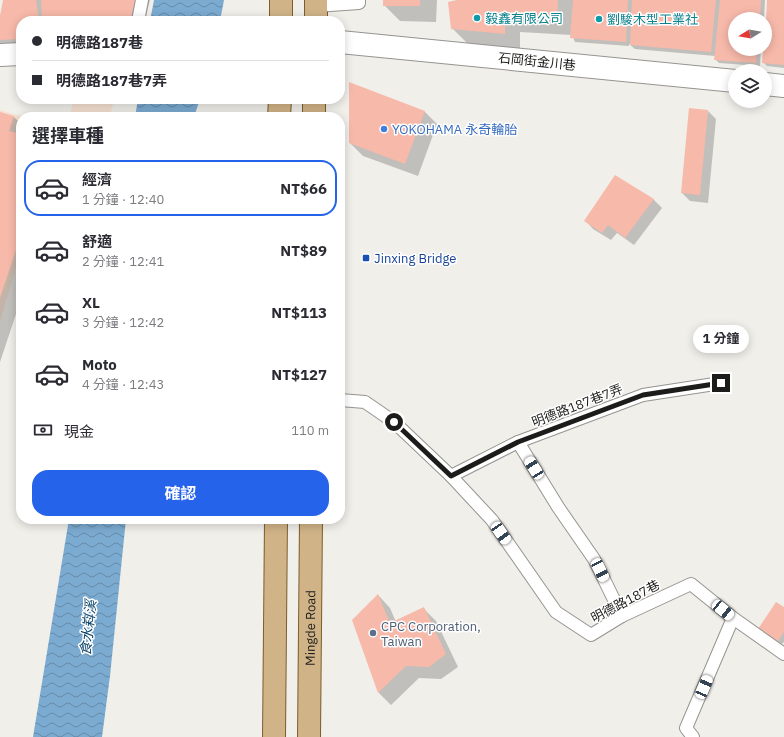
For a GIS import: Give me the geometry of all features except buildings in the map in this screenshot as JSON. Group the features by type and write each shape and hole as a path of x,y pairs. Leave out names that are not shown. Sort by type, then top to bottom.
{"main road":[{"path":"281,0 281,16"},
{"path":"274,737 276,524"},
{"name":"Mingde Road","path":"309,737 312,524"}],"street":[{"name":"石岡街金川巷","path":"345,42 728,80"},
{"path":"0,55 16,54"},
{"path":"772,85 784,86"}],"lane":[{"path":"139,16 142,0"},
{"path":"316,9 359,3 359,0"},
{"name":"明德路187巷7弄","path":"451,476 518,442 643,395 721,383"},
{"name":"明德路187巷","path":"345,400 365,402 394,422 451,476 492,520 556,612 591,635 622,616 691,584 733,618 784,654"},
{"path":"518,442 558,507 594,559 622,616"},
{"path":"693,737 686,728 733,618"}],"shaded area":[{"path":"73,104 113,104 111,112 70,112"},
{"path":"0,110 16,115 16,268 0,321"}],"water":[{"path":"154,0 224,0 221,16 151,16"},
{"path":"137,104 198,104 196,112 136,112"},
{"name":"食水嵙溪","path":"68,524 125,524 110,676 102,737 33,737"}],"place":[{"name":"毅鑫有限公司","path":"477,18"},
{"name":"劉駿木型工業社","path":"599,19"},
{"name":"YOKOHAMA 永奇輪胎","path":"384,129"},
{"name":"Jinxing Bridge","path":"366,258"},
{"name":"CPC Corporation, Taiwan","path":"373,633"}],"route":[{"path":"394,422 451,476 518,442 643,395 721,383"}]}
